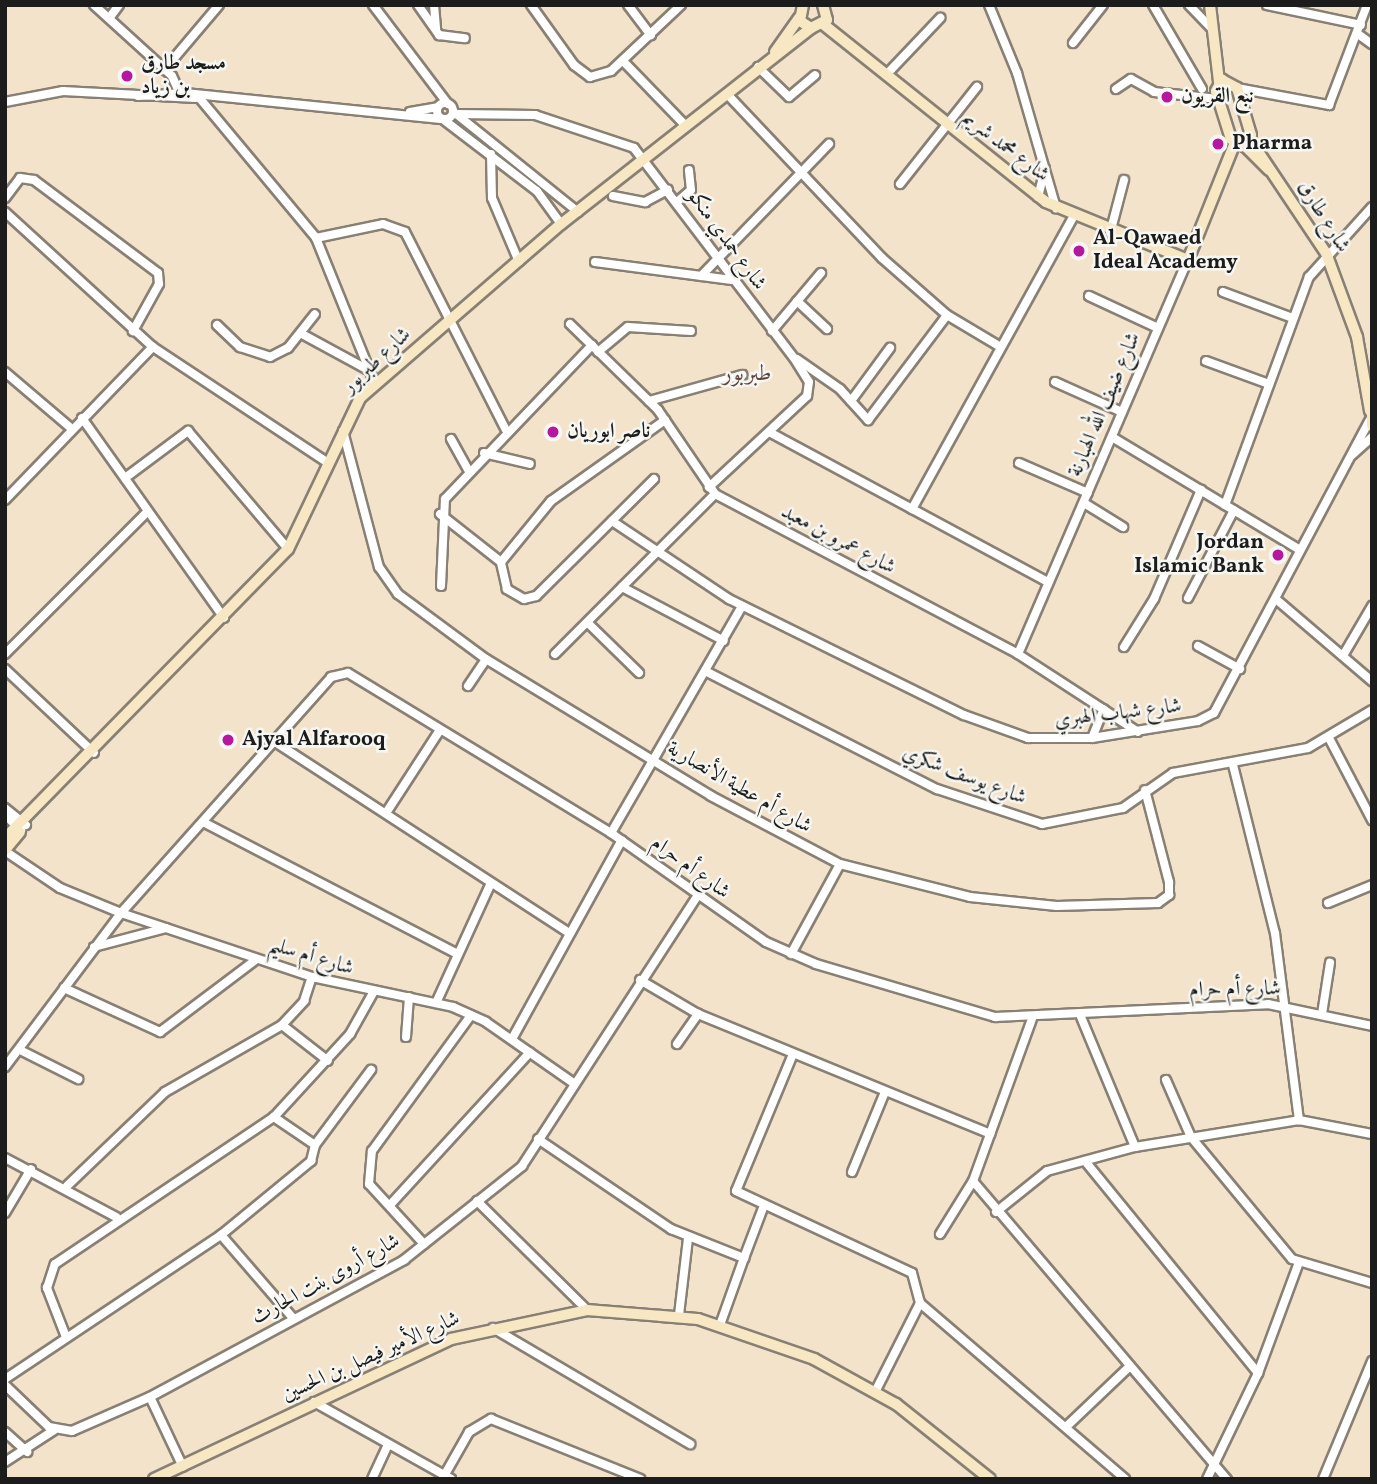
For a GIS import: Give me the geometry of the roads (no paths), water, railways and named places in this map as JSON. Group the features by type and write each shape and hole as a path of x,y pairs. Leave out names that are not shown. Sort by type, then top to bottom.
{"street":[{"path":"94,5 164,70 181,96"},
{"path":"110,17 119,5"},
{"path":"164,70 219,5"},
{"path":"373,5 447,108 578,212"},
{"path":"418,5 436,32 465,38"},
{"path":"434,5 436,32"},
{"path":"531,5 586,76 606,74 681,5"},
{"path":"628,5 651,35"},
{"path":"790,5 800,13 811,29"},
{"path":"989,5 1017,73 1057,208"},
{"path":"1073,43 1103,5"},
{"path":"1153,5 1202,89"},
{"path":"1189,5 1212,29"},
{"name":"شارع طارق","path":"1210,5 1217,58 1243,144"},
{"path":"1267,5 1361,25"},
{"path":"1194,95 1202,89 1225,84 1326,107 1337,93 1367,5"},
{"name":"شارع طبربور","path":"5,838 94,753 288,548 342,428 375,384 453,321 561,224 727,94 775,52 811,29 827,12"},
{"name":"شارع محمد شريم","path":"827,12 886,75 946,127 1038,197 1073,218 1188,260"},
{"name":"شارع طبربور","path":"775,52 800,13"},
{"path":"886,75 940,18"},
{"path":"1358,34 1372,44"},
{"path":"623,61 686,126"},
{"path":"758,67 789,97 815,75"},
{"path":"164,70 171,96"},
{"path":"1116,89 1131,79 1150,90 1218,99"},
{"name":"شارع طارق","path":"1225,84 1218,99 1243,144 1269,170 1326,253 1372,387"},
{"path":"900,184 977,87"},
{"path":"5,102 63,91 200,97 403,113 442,119 491,154 543,197 561,224"},
{"path":"727,94 799,175 947,315 999,346"},
{"path":"200,97 316,238 375,384"},
{"path":"442,119 447,108"},
{"path":"442,119 447,108"},
{"name":"شارع حمدي منكو","path":"403,113 447,108 535,115 634,148 794,358 809,382 807,396 651,552 589,624 555,654"},
{"path":"701,276 715,256 829,144"},
{"name":"شارع ضيف الله الهبارنة","path":"1017,654 1226,170 1243,144"},
{"path":"491,154 492,198 519,262"},
{"path":"1038,197 1045,169"},
{"path":"677,202 691,190 689,170"},
{"path":"5,198 20,178 34,180 158,273 159,284 133,331"},
{"path":"1110,233 1124,180"},
{"path":"613,195 645,202 668,190"},
{"path":"1225,505 1293,318 1326,253 1372,207"},
{"path":"5,212 153,347 327,462"},
{"path":"912,509 999,346 1073,218"},
{"path":"316,238 383,224 397,228 411,239 506,430"},
{"path":"595,262 733,280"},
{"path":"772,331 821,273"},
{"path":"1223,292 1293,318"},
{"path":"1088,296 1158,328"},
{"path":"797,301 827,329"},
{"path":"216,325 240,347 270,357 302,334 315,314"},
{"path":"794,358 850,401 863,419 872,418 947,315"},
{"name":"شارع عمرو بن معبد","path":"570,324 649,401 712,490 1017,654 1138,732"},
{"path":"441,586 440,514 468,470 506,430 595,348 628,327 691,331"},
{"path":"302,334 370,371"},
{"path":"5,500 153,347"},
{"path":"850,401 890,348"},
{"path":"1206,361 1269,384"},
{"name":"شارع طارق","path":"1363,367 1371,417"},
{"path":"5,372 72,429"},
{"path":"649,401 742,375"},
{"path":"1055,382 1122,412"},
{"name":"شارع شهاب الهبري","path":"612,521 651,552 742,606 1000,730 1039,740 1092,738 1138,732 1210,717 1240,669 1371,417"},
{"path":"82,418 224,618"},
{"path":"501,562 551,501 665,420"},
{"name":"شارع أم عطية الأنصارية","path":"342,428 385,581 486,659 656,761 840,864 970,897 1057,906 1158,903 1169,895 1169,882 1145,790"},
{"path":"125,478 188,431 288,548"},
{"path":"771,433 1048,582"},
{"path":"1112,437 1300,550"},
{"name":"شارع شهاب الهبري","path":"1352,455 1372,438"},
{"path":"451,439 468,470"},
{"path":"484,453 530,464"},
{"path":"1019,464 1088,493"},
{"path":"440,514 501,562 507,589 531,598 654,480"},
{"path":"1124,647 1154,599 1201,490"},
{"path":"1084,503 1123,527"},
{"path":"1188,598 1234,510"},
{"path":"5,654 147,512"},
{"path":"622,587 724,641"},
{"path":"1277,600 1372,681"},
{"path":"611,833 707,673 742,606"},
{"path":"1343,654 1372,606"},
{"path":"589,624 639,673"},
{"path":"1198,646 1240,669"},
{"path":"468,686 486,659"},
{"path":"5,669 94,753"},
{"name":"شارع أم حرام","path":"5,1067 22,1051 93,947 121,913 331,677 342,673 364,677 440,730 611,833 697,897 791,954 959,1009 1032,1019 1288,1006 1372,1026"},
{"name":"شارع يوسف شكري","path":"707,673 937,789 1034,822 1097,817 1166,775 1288,755 1329,738 1372,710"},
{"path":"1092,738 1104,709"},
{"path":"386,814 440,730"},
{"path":"1329,738 1372,820"},
{"path":"275,742 569,933"},
{"path":"1233,765 1288,1006 1299,1120"},
{"path":"5,808 21,825"},
{"path":"5,815 21,825"},
{"path":"203,822 458,954"},
{"name":"شارع طبربور","path":"5,851 21,825"},
{"path":"512,1039 622,841"},
{"name":"شارع أم سليم","path":"5,851 34,872"},
{"name":"شارع أم سليم","path":"5,857 121,913 312,977 373,993 436,1003 471,1015 512,1039 572,1082"},
{"path":"791,954 840,864"},
{"path":"436,1003 491,883"},
{"path":"1328,902 1372,885"},
{"name":"شارع أروى بنت الحارث","path":"54,1430 72,1431 150,1397 424,1244 516,1172 572,1082 697,897"},
{"path":"93,947 169,927"},
{"path":"64,988 160,1032 257,959"},
{"path":"1322,1014 1330,963"},
{"path":"67,1186 165,1092 282,1025 304,1001 312,977"},
{"path":"640,980 698,1014 990,1133"},
{"path":"66,1337 47,1288 51,1269 116,1217 274,1117 328,1061 373,993"},
{"path":"407,1037 409,997"},
{"path":"677,1044 698,1014"},
{"path":"424,1244 372,1188 376,1141 471,1015"},
{"path":"1081,1017 1135,1147"},
{"path":"940,1234 973,1181 1032,1019"},
{"path":"282,1025 328,1061"},
{"path":"22,1051 78,1079"},
{"path":"390,1205 530,1052"},
{"path":"793,1054 735,1183 740,1196 909,1270 920,1303 1067,1426 1125,1479"},
{"path":"5,1379 221,1235 315,1156 315,1145 371,1070"},
{"path":"1166,1080 1191,1137 1299,1262 1372,1283"},
{"path":"852,1172 885,1092"},
{"path":"274,1117 315,1145"},
{"path":"996,1212 1040,1174 1135,1147 1299,1120 1372,1134"},
{"path":"538,1139 688,1238 744,1258"},
{"path":"5,1158 67,1186 116,1217"},
{"path":"1085,1161 1258,1373"},
{"path":"5,1213 31,1168"},
{"path":"973,1181 996,1212 1130,1366 1213,1468 1227,1479"},
{"path":"477,1201 587,1310"},
{"path":"720,1325 763,1208"},
{"path":"221,1235 292,1317"},
{"path":"679,1315 688,1238"},
{"path":"1208,1479 1258,1373 1299,1262"},
{"path":"876,1391 920,1303"},
{"name":"شارع الأمير فيصل بن الحسين","path":"154,1479 314,1402 492,1327 587,1310 679,1315 720,1325 876,1391 990,1479"},
{"path":"492,1327 690,1444"},
{"path":"1323,1479 1372,1361"},
{"path":"1067,1426 1130,1366"},
{"path":"5,1385 54,1430 27,1452 5,1462"},
{"path":"150,1397 183,1467"},
{"path":"314,1402 448,1477 469,1432 491,1419 640,1479"},
{"path":"5,1432 27,1452"},
{"path":"372,1479 388,1445"}],"place":[{"name":"مسجد طارق بن زياد","path":"127,76"},
{"name":"نبع القريون","path":"1167,97"},
{"name":"Pharma","path":"1218,144"},
{"name":"Al-Qawaed Ideal Academy","path":"1079,251"},
{"name":"ناصر ابوريان","path":"553,432"},
{"name":"Jordan Islamic Bank","path":"1278,555"},
{"name":"Ajyal Alfarooq","path":"228,740"}],"district":[{"name":"طبربور","path":"747,374"}]}
